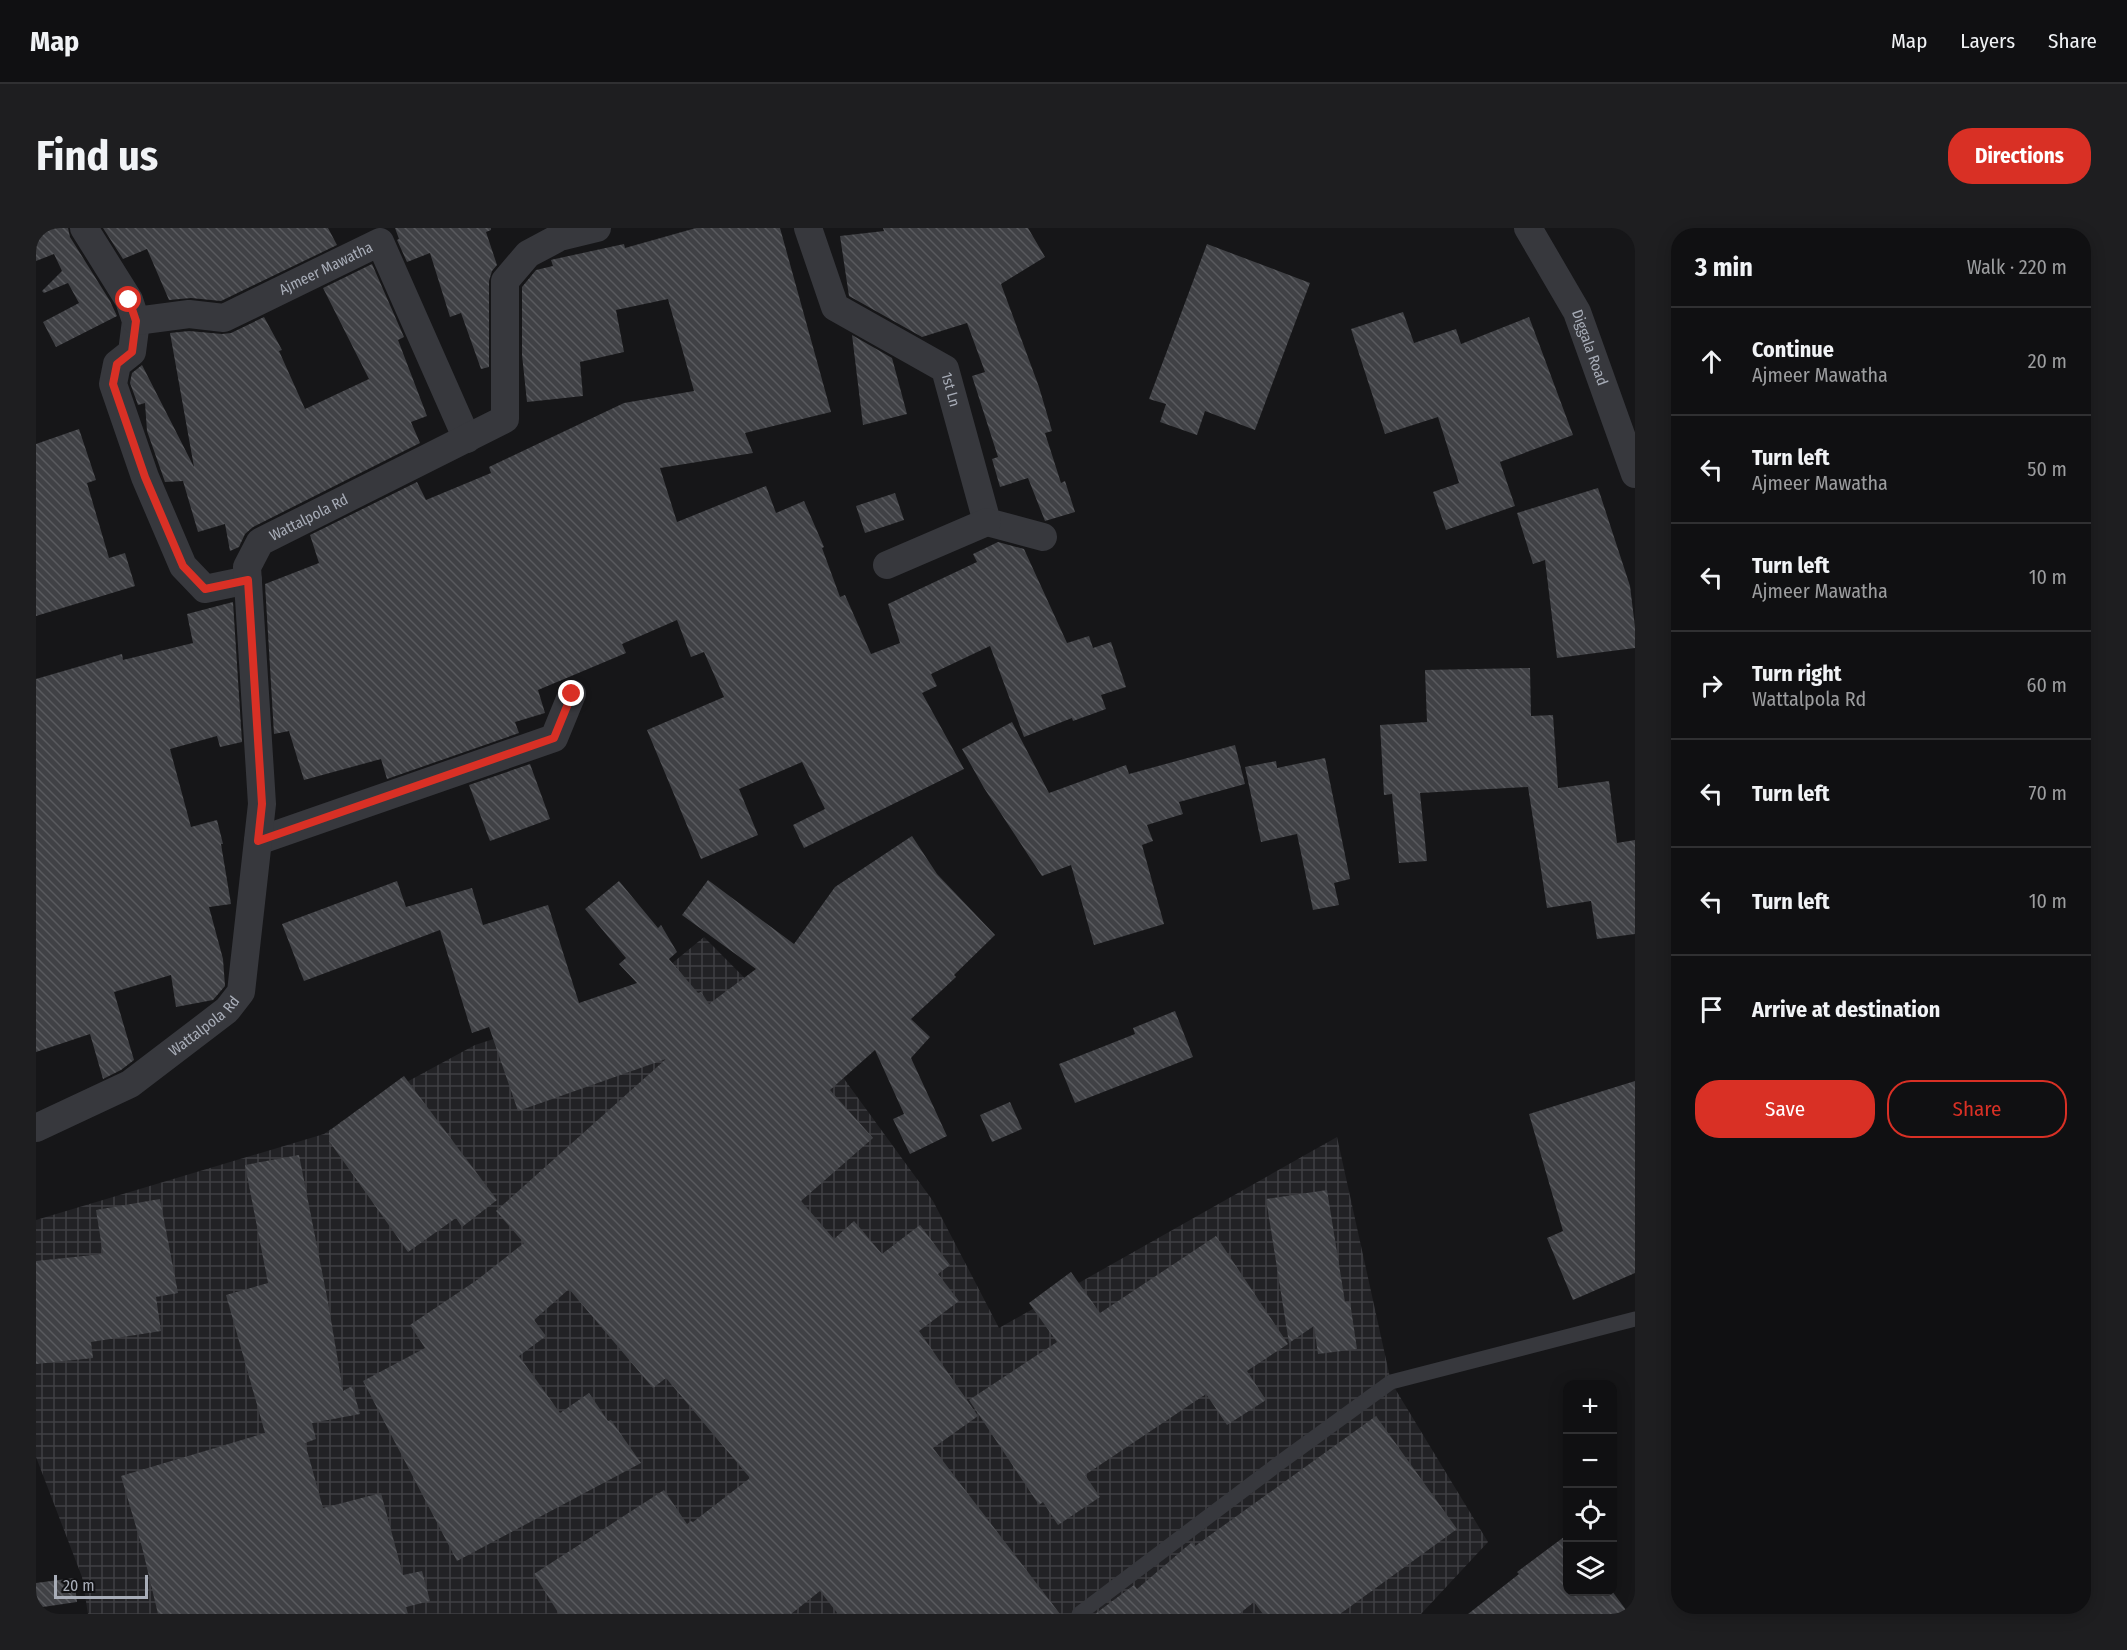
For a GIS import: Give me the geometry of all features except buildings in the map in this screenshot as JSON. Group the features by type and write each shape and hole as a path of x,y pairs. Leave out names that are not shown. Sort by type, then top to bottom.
{"street":[{"path":"84,228 129,300 136,321 132,352 117,364 113,384 145,477 183,566 205,589 248,580"},
{"name":"Wattalpola Rd","path":"36,1128 130,1084 227,1010 241,992 262,804 248,580 248,567 260,542 505,419 505,281 528,254 560,237 597,228"},
{"name":"1st Ln","path":"808,228 835,307 945,369 987,522"},
{"name":"Diggala Road","path":"1528,228 1577,312 1635,474"},
{"name":"Ajmeer Mawatha","path":"136,321 189,314 224,318 380,242 466,439"},
{"path":"887,565 987,522 1043,537"},
{"path":"258,841 554,738 572,694"}],"lane":[{"path":"1079,1614 1391,1382 1635,1318"}],"shaded area":[{"path":"704,937 842,1076 933,1201 999,1328 1337,1137 1391,1382 1488,1542 1421,1614 88,1614 82,1577 36,1457 36,1220 324,1134 366,1104 475,1045 636,993"}],"route":[{"path":"129,300 136,321 132,352 117,364 113,384 145,477 183,566 205,589 248,580 262,804 258,841 554,738 572,694"}]}
